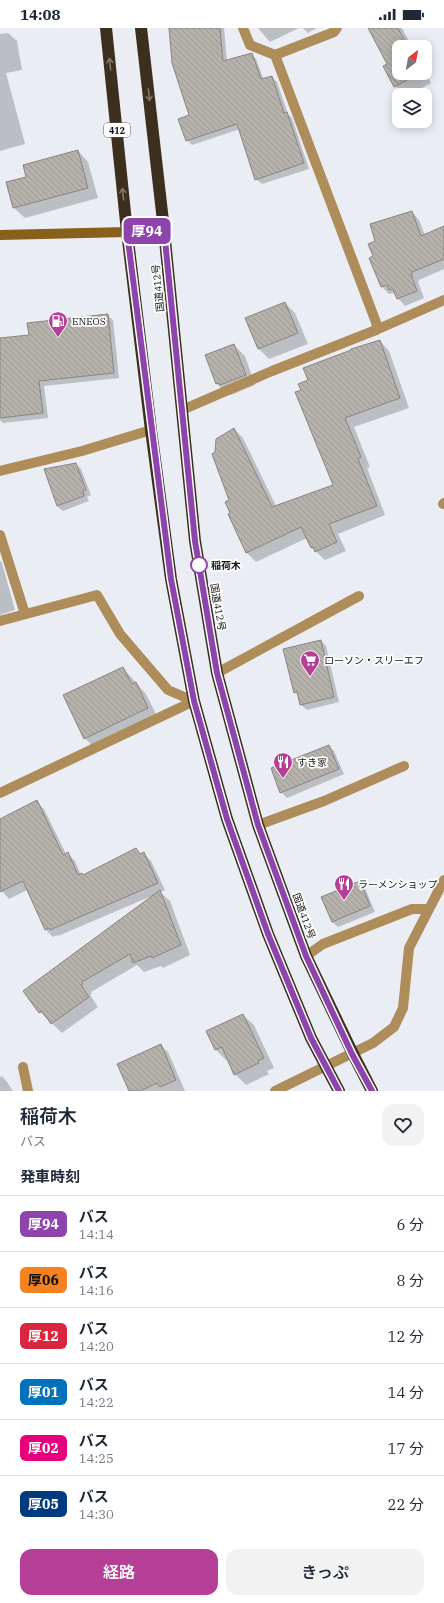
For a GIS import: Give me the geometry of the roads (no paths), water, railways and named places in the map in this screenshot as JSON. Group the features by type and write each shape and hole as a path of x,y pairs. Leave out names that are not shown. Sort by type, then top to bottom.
{"highway":[{"name":"412","path":"106,28 127,232 151,430 171,579 194,701 227,819 268,934 311,1038 339,1091"},
{"name":"国道412号","path":"142,28 195,541 217,673 258,825 306,956 352,1054 372,1091"}],"street":[{"path":"243,28 250,45 275,55 334,32 337,28"},
{"path":"275,55 377,325 376,330"},
{"path":"0,235 164,230"},
{"path":"182,410 272,371 376,330 444,300"},
{"path":"0,471 82,451 151,430"},
{"path":"0,535 25,614"},
{"path":"0,621 97,595 120,634 168,690 194,701"},
{"path":"217,673 360,596"},
{"path":"0,793 194,701"},
{"path":"258,825 324,801 404,766"},
{"path":"275,1091 373,1043 394,1027 403,1008 409,948 444,880"},
{"path":"306,956 323,944 412,909 429,909"},
{"path":"23,1068 28,1091"}],"place":[{"name":"ENEOS","path":"58,338"},
{"name":"稲荷木","path":"199,565"},
{"name":"ローソン・スリーエフ","path":"310,677"},
{"name":"すき家","path":"283,779"},
{"name":"ラーメンショップ","path":"344,901"}]}
